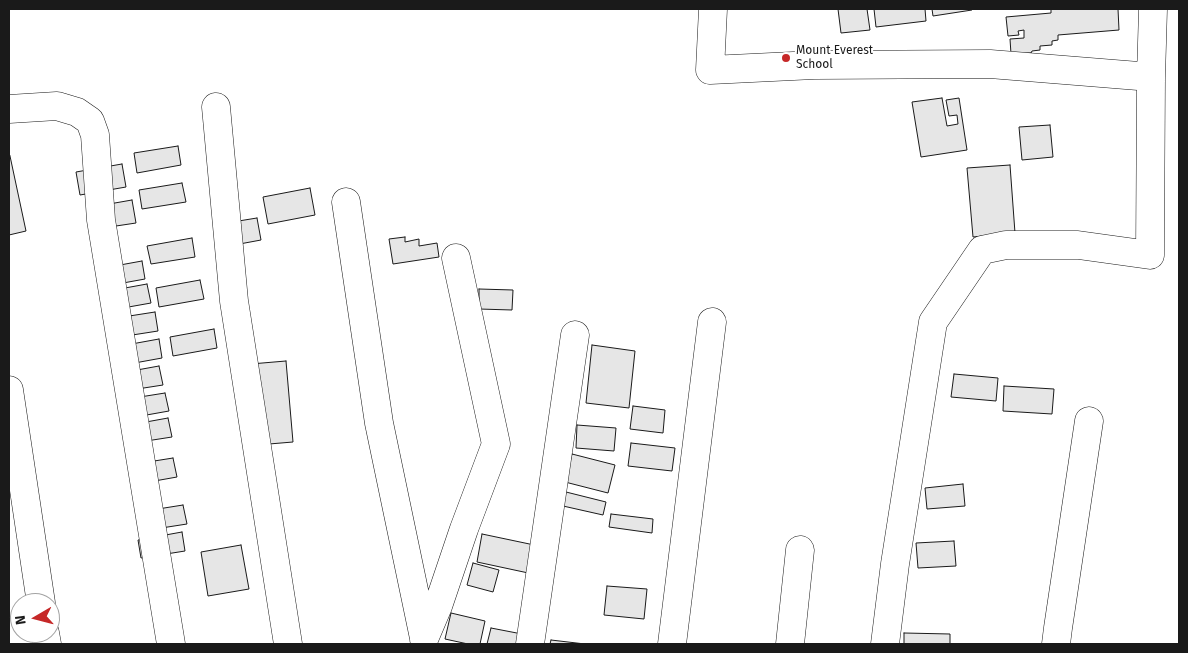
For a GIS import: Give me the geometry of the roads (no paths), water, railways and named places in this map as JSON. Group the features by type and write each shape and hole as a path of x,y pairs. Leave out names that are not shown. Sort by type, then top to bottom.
{"street":[{"path":"713,9 710,70 814,65 990,64 1151,77"},
{"path":"885,644 895,564 933,322 982,250 1006,245 1078,245 1150,255 1153,9"},
{"path":"9,109 57,106 77,112 90,121 95,135 101,220 171,644"},
{"path":"216,107 234,301 288,644"},
{"path":"346,202 379,423 421,618 424,641"},
{"path":"424,641 496,444 456,258"},
{"path":"672,644 712,322"},
{"path":"530,644 575,335"},
{"path":"9,390 39,593"},
{"path":"1056,644 1089,421"},
{"path":"790,644 800,550"}],"place":[{"name":"Mount Everest School","path":"786,58"}]}
